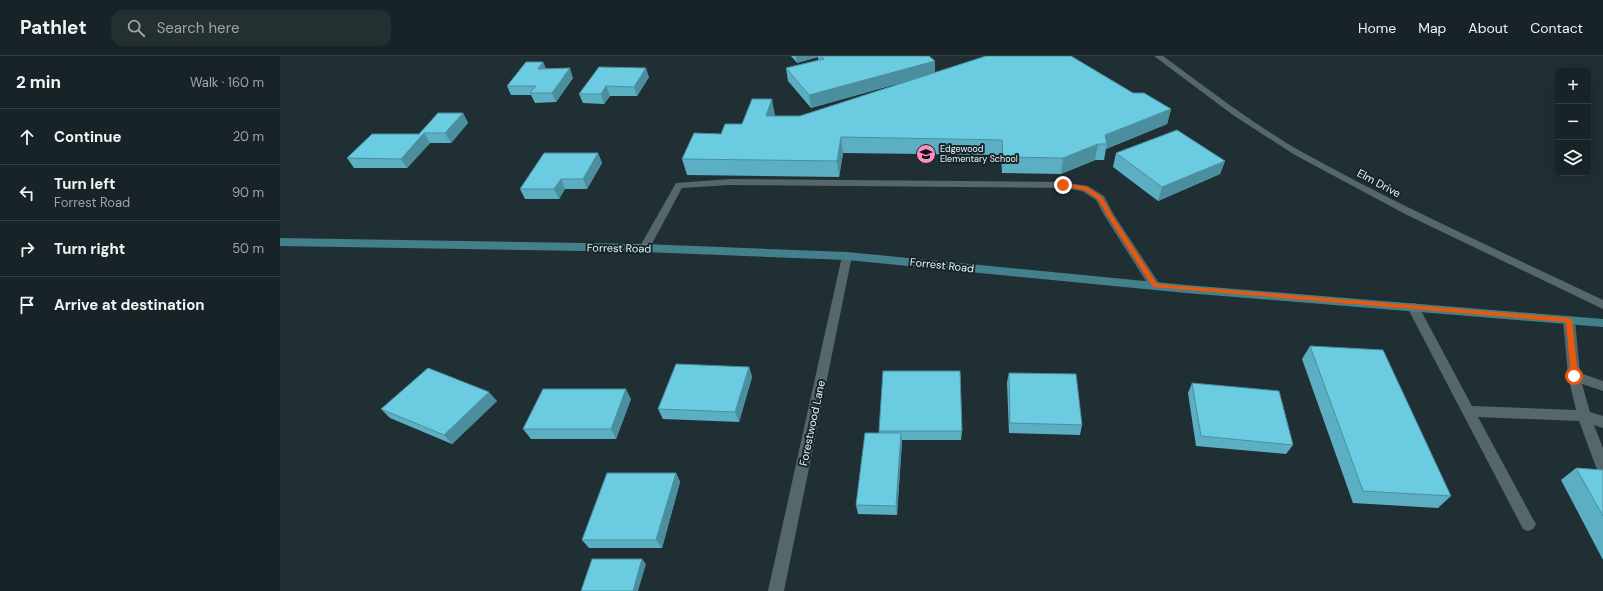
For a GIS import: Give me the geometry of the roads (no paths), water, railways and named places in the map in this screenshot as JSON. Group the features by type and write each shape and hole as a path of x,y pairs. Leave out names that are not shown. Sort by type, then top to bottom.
{"main road":[{"name":"Forrest Road","path":"280,242 644,248 847,256 1155,286 1603,323"}],"street":[{"name":"Elm Drive","path":"1158,56 1236,113 1298,153 1411,213 1603,305"},
{"path":"644,248 679,185 730,182 1063,185 1086,188 1100,198 1109,215 1155,286"},
{"name":"Forestwood Lane","path":"776,591 847,256"},
{"path":"1413,307 1528,524"},
{"path":"1569,320 1574,376 1584,416 1603,467"},
{"path":"1574,376 1603,386"},
{"path":"1468,411 1584,416 1603,422"}],"place":[{"name":"Edgewood Elementary School","path":"926,154"}]}
